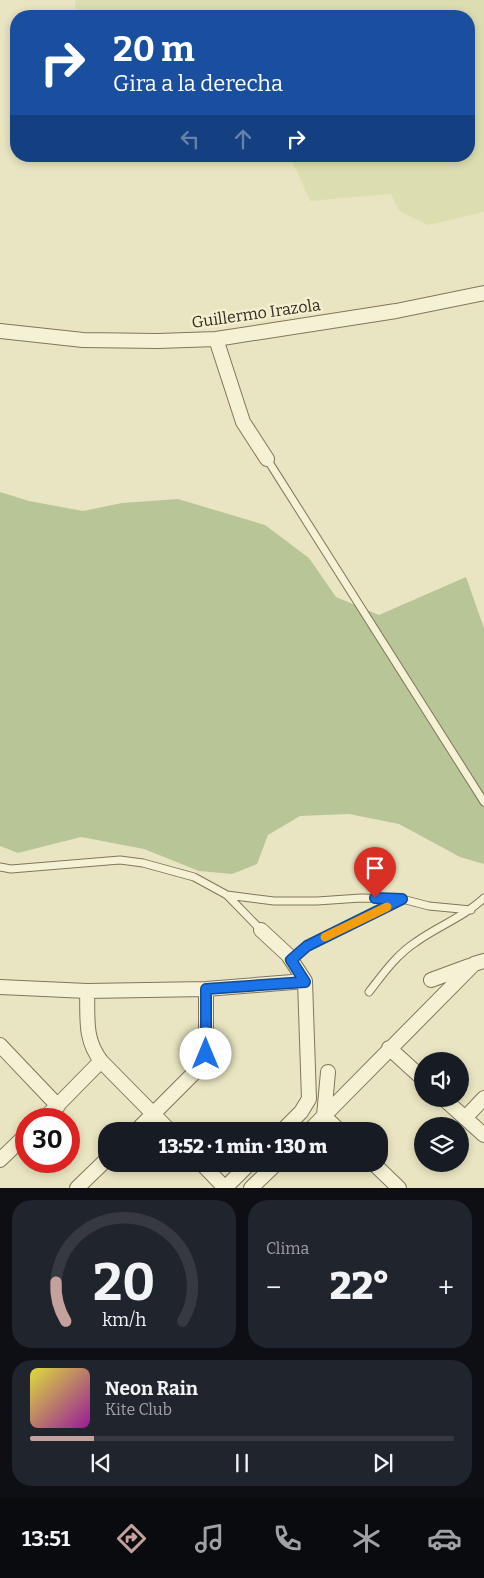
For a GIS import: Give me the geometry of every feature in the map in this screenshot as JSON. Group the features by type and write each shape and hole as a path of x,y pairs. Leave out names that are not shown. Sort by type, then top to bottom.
{"street":[{"name":"Guillermo Irazola","path":"0,331 82,340 158,341 216,339 396,311 484,293"},
{"path":"216,339 243,422 267,459"},
{"path":"261,930 291,960 305,982 309,1099 301,1112 291,1122"},
{"path":"431,980 479,962"},
{"path":"318,1122 390,1048 479,962"},
{"path":"0,987 87,991 206,989 305,982"},
{"path":"146,1122 200,1067 206,1054 206,989"},
{"path":"87,991 89,1038 93,1051 101,1062 162,1122"},
{"path":"0,1045 58,1106 101,1062"},
{"path":"390,1048 414,1070"},
{"path":"324,1116 328,1072"},
{"path":"466,1117 484,1098"},
{"path":"453,1107 464,1117"},
{"path":"324,1116 330,1122"},
{"path":"469,1122 484,1136"},
{"path":"0,1160 15,1146"},
{"path":"77,1188 98,1168"},
{"path":"210,1172 225,1188 242,1172"},
{"path":"251,1188 268,1172"},
{"path":"381,1172 394,1186"}],"lane":[{"path":"267,459 484,802"},
{"path":"0,867 11,869 120,860 143,863 194,877 227,895 261,930"},
{"path":"227,895 274,901 361,898 402,899 430,906 471,910"},
{"path":"369,992 396,958 416,942 471,910 484,898"},
{"path":"291,960 307,946 402,899"}],"green space":[{"path":"75,0 484,0 484,212 428,225 399,211 391,194 310,201 293,162 475,162 475,10 76,10"},
{"path":"0,492 29,501 83,511 122,503 178,499 265,525 309,558 336,597 379,615 466,577 484,628 484,864 460,857 399,824 349,814 300,816 268,835 257,864 232,874 199,871 144,849 81,837 18,853 0,846"}],"slow traffic":[{"path":"325,937 387,907"}],"route":[{"path":"206,1054 206,989 305,982 291,960 307,946 402,899 375,898"}]}
